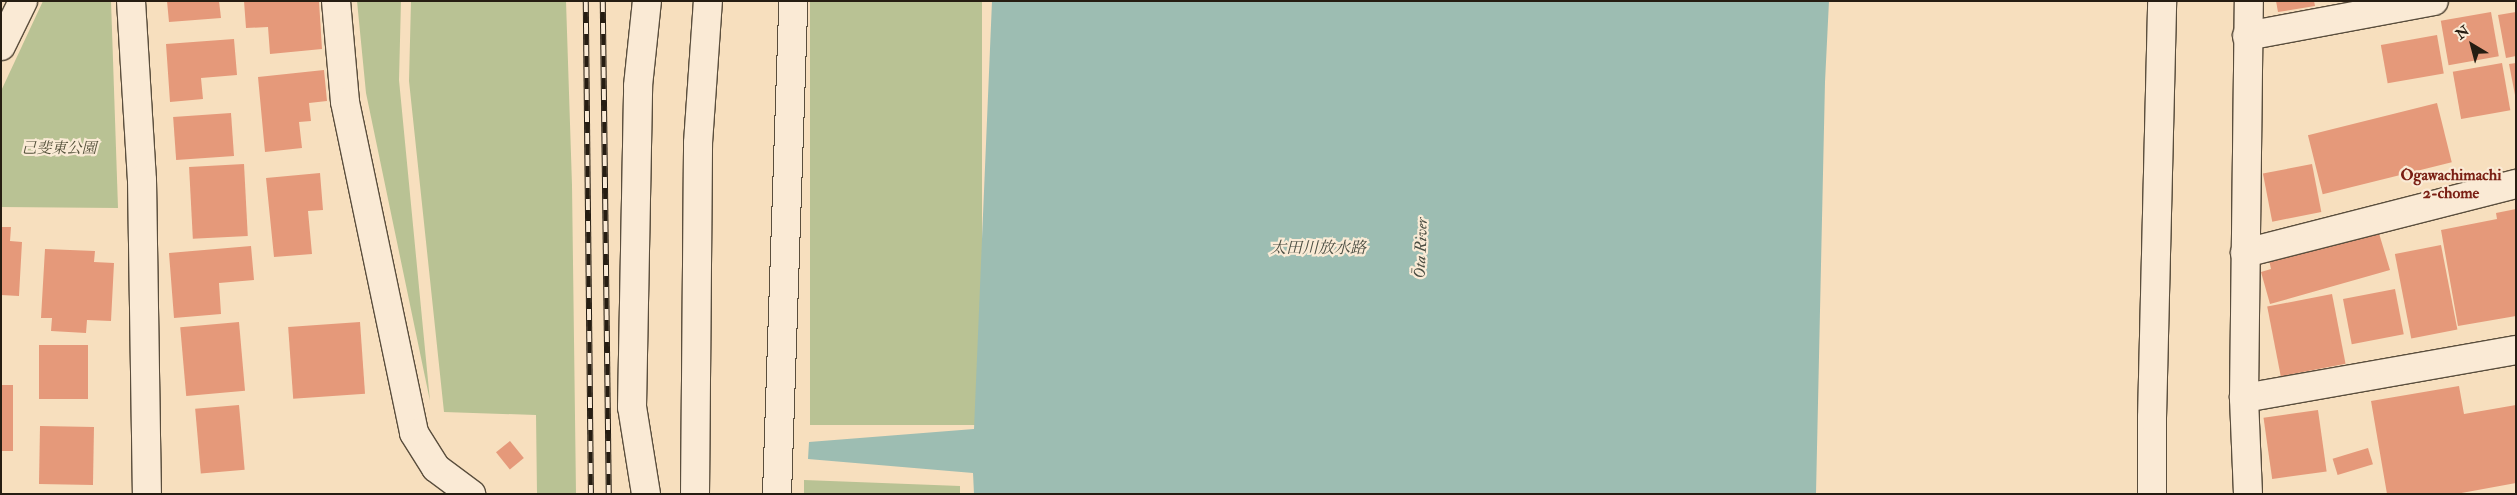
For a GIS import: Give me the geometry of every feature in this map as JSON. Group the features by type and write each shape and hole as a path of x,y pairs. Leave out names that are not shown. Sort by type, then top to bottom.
{"street":[{"path":"1,46 23,1"},
{"path":"131,1 142,180 147,494"},
{"path":"336,1 345,102 414,433 436,468 471,494"},
{"path":"646,494 632,407 638,86 647,1"},
{"path":"695,494 698,143 708,1"},
{"path":"777,494 794,1"},
{"path":"2152,494 2152,398 2162,1"},
{"path":"2248,494 2244,398 2247,36 2249,1"},
{"path":"2247,36 2434,1"},
{"path":"2245,253 2516,184"},
{"path":"2244,398 2516,350"}],"green space":[{"name":"己斐東公園","path":"43,1 111,1 118,208 1,207 1,91"},
{"path":"357,1 401,1 399,80 430,401 366,93"},
{"path":"411,1 566,1 572,185 576,494 537,494 536,415 444,412 409,81"},
{"path":"810,1 982,1 982,425 810,425"},
{"path":"804,480 960,486 960,494 804,494"}],"water":[{"name":"太田川放水路","path":"992,1 1829,1 1825,82 1816,494 974,494 973,473 808,459 809,442 974,429"}],"building":[{"path":"167,1 219,1 221,18 169,22"},
{"path":"244,1 319,1 322,49 270,54 268,27 246,28"},
{"path":"2276,1 2314,1 2315,6 2278,12"},
{"path":"2491,12 2499,56 2449,65 2441,21"},
{"path":"2516,12 2516,56 2506,58 2498,15"},
{"path":"2437,35 2444,73 2388,83 2381,45"},
{"path":"234,39 237,75 201,78 203,99 170,102 166,44"},
{"path":"2502,63 2510,110 2461,119 2453,72"},
{"path":"2516,63 2516,95 2515,95 2509,64"},
{"path":"324,70 327,101 309,103 311,121 299,122 302,148 265,152 258,77"},
{"path":"2437,103 2452,162 2323,194 2308,135"},
{"path":"231,113 234,156 176,160 173,117"},
{"path":"244,164 248,236 193,239 189,167"},
{"path":"2312,164 2321,212 2272,222 2263,174"},
{"path":"320,173 323,210 308,211 312,254 274,257 266,178"},
{"path":"2516,209 2516,316 2458,326 2441,230 2497,219 2496,213"},
{"path":"1,227 11,227 10,241 22,242 19,296 1,295"},
{"path":"2378,230 2390,270 2270,304 2261,272 2271,269 2269,260"},
{"path":"2441,245 2457,329 2411,338 2395,254"},
{"path":"251,246 254,280 219,283 221,314 174,318 169,253"},
{"path":"45,249 95,251 94,262 114,263 111,321 87,320 86,333 51,331 52,318 41,318"},
{"path":"2395,289 2404,334 2352,344 2343,299"},
{"path":"2332,294 2346,364 2281,376 2267,307"},
{"path":"239,322 245,391 186,396 180,327"},
{"path":"360,322 365,394 293,399 288,327"},
{"path":"39,345 88,345 88,399 39,399"},
{"path":"1,385 13,385 13,451 1,451"},
{"path":"2459,386 2464,414 2516,405 2516,483 2456,494 2387,494 2371,401"},
{"path":"239,405 245,470 201,474 195,409"},
{"path":"2318,410 2327,471 2272,479 2264,418"},
{"path":"40,426 94,427 93,485 39,484"},
{"path":"510,441 524,458 510,469 496,452"},
{"path":"2368,448 2373,464 2338,475 2333,459"}],"railway":[{"path":"586,1 591,494"},
{"path":"603,1 609,494"}],"district":[{"name":"Ogawachimachi 2-chome","path":"2451,184"}],"water label":[{"name":"Ōta River","path":"1421,248"}]}
